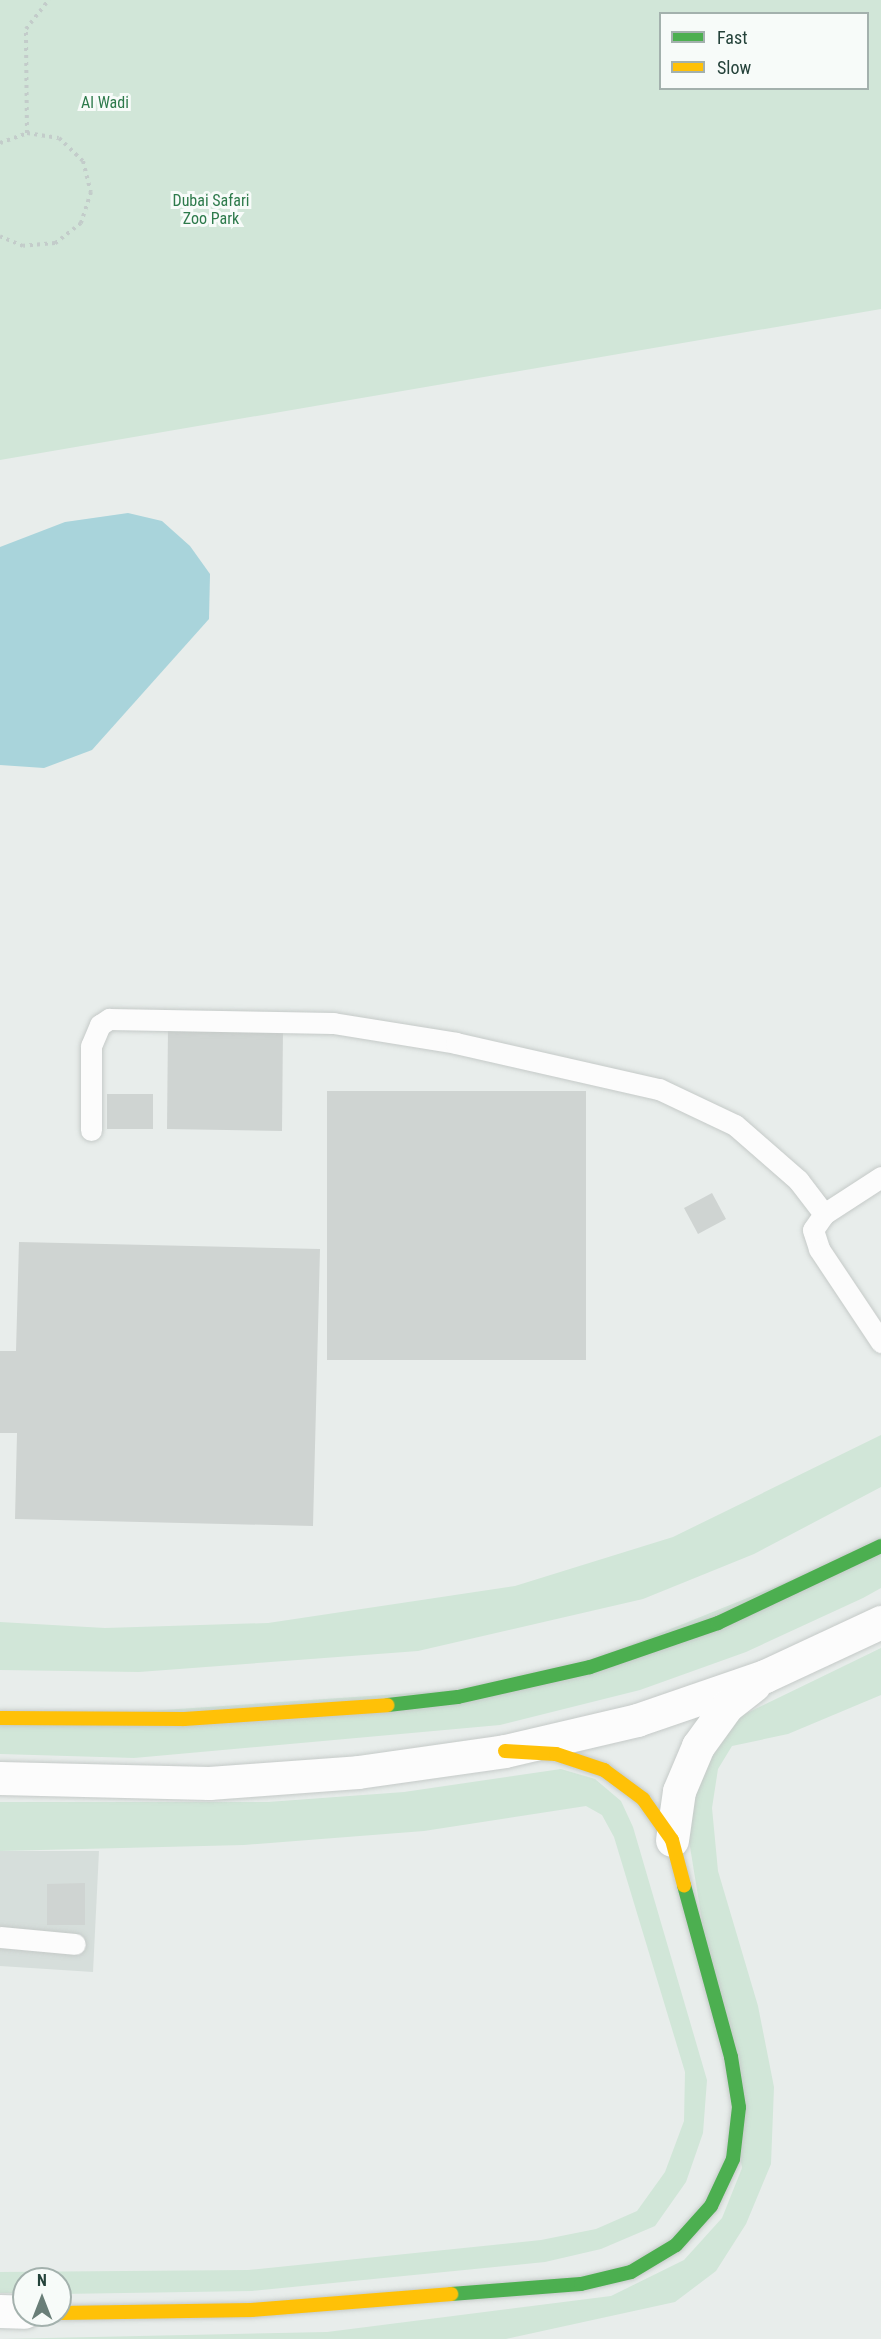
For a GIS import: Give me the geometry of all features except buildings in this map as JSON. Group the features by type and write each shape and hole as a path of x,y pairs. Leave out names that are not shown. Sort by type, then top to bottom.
{"street":[{"path":"0,1718 184,1719 321,1712 458,1697 590,1667 718,1623 881,1546"},
{"path":"0,1778 209,1782 358,1772 505,1751 637,1720 765,1676 881,1622"},
{"path":"672,1840 679,1791 698,1746 727,1706 765,1676"},
{"path":"72,2313 252,2310 581,2284 631,2272 676,2245 711,2206 733,2159 739,2108 731,2056 672,1840 643,1799 604,1770 556,1754 505,1751"}],"lane":[{"path":"91,1130 92,1046 100,1025 110,1019 333,1023 456,1043 659,1089 735,1125 798,1180 824,1214"},
{"path":"881,1177 824,1214 814,1239 881,1342"},
{"path":"0,1937 75,1944"}],"path":[{"path":"27,133 26,29 39,6 49,0"},
{"path":"0,143 27,133 59,138 78,154 89,176 88,208 81,223 55,243 22,246 0,236"}],"shaded area":[{"path":"0,1851 99,1851 93,1972 0,1966"}],"green space":[{"name":"Dubai Safari Zoo Park","path":"0,0 881,0 881,309 0,460"},
{"path":"881,1435 881,1487 754,1554 643,1599 418,1651 139,1672 0,1670 0,1622 105,1628 268,1623 515,1586 673,1537"},
{"path":"881,1544 881,1588 863,1598 746,1652 640,1690 500,1725 134,1758 0,1754 0,1721 532,1685"},
{"path":"881,1648 881,1695 788,1734 732,1746 718,1769 712,1808 718,1871 758,2006 774,2087 771,2164 746,2224 716,2271 675,2302 506,2339 0,2339 327,2332 611,2296 684,2260 722,2218 742,2168 686,1822 690,1788 741,1716"},
{"path":"561,1769 595,1779 621,1801 633,1827 707,2080 703,2133 686,2182 655,2226 601,2249 545,2262 252,2291 72,2294 72,2271 248,2270 541,2240 596,2229 637,2211 665,2172 684,2121 685,2072 614,1837 602,1815 586,1806 424,1831 244,1845 0,1851 0,1802 268,1802 404,1792"},
{"path":"0,2272 12,2272 12,2293 0,2293"}],"water":[{"path":"128,513 162,521 190,546 210,574 209,619 92,750 44,768 0,765 0,547 65,522"}],"traffic: fast":[{"path":"388,1705 458,1697 590,1667 718,1623 881,1546"},
{"path":"451,2294 581,2284 631,2272 676,2245 711,2206 733,2159 739,2107 731,2057 684,1885"}],"traffic: slow":[{"path":"0,1718 184,1719 388,1705"},
{"path":"505,1751 556,1754 604,1770 643,1799 672,1840 684,1885"},
{"path":"72,2313 252,2310 451,2294"}],"park label":[{"name":"Al Wadi","path":"105,103"}]}
